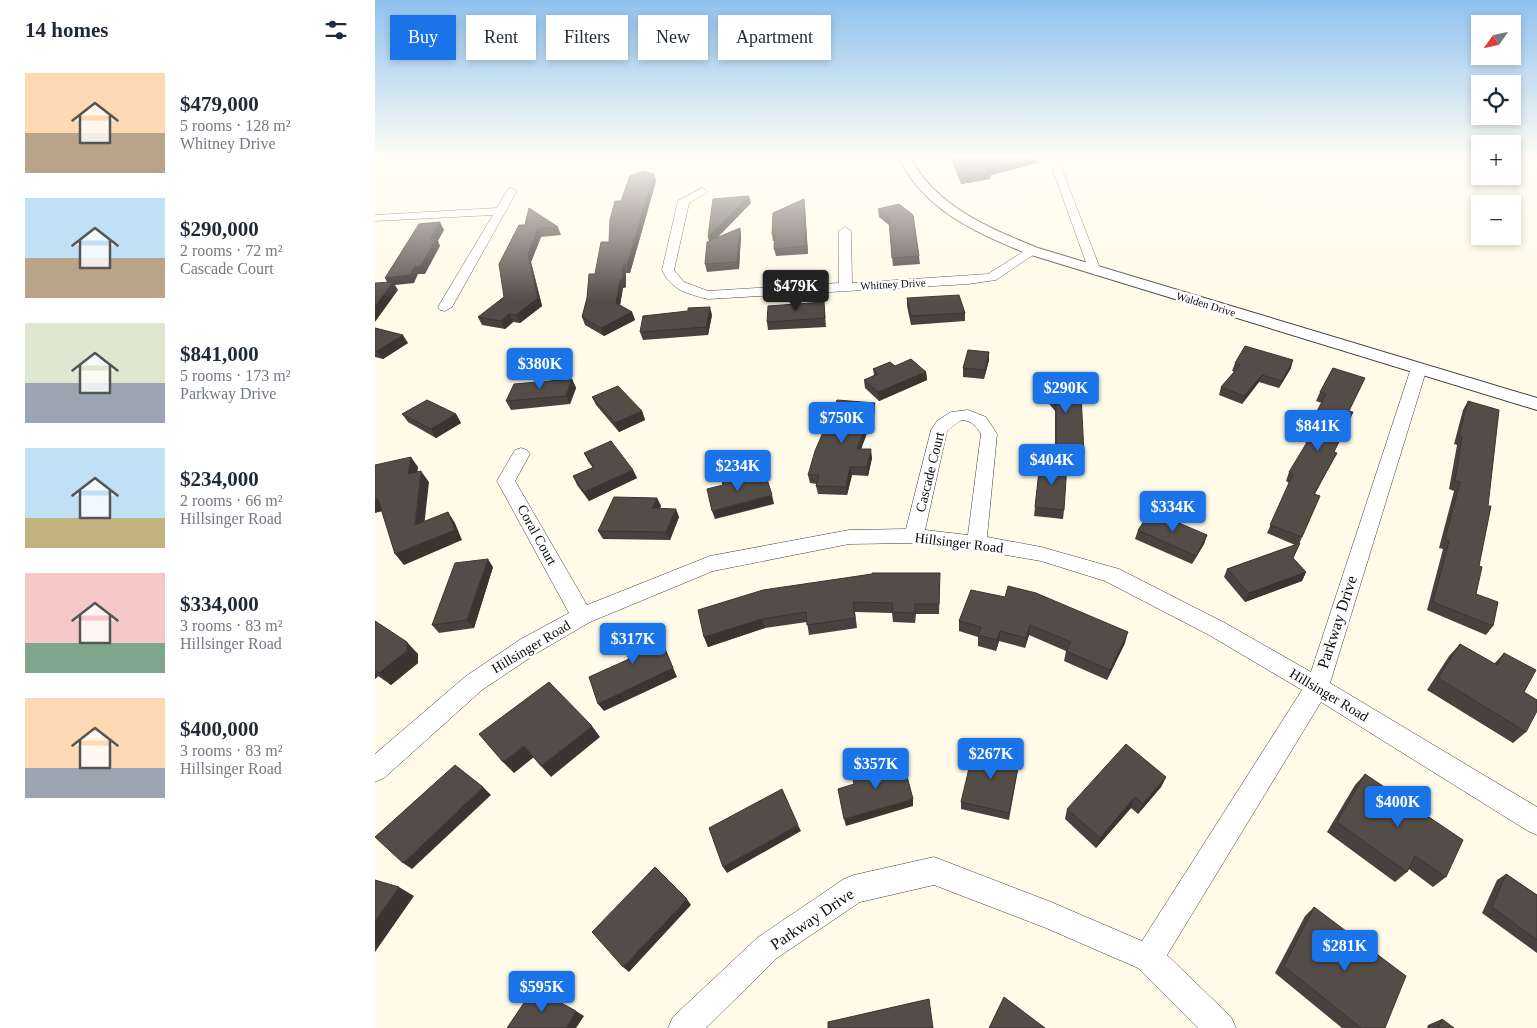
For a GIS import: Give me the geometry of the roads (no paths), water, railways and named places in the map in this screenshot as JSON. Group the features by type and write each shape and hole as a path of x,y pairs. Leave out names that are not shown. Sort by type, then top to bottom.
{"street":[{"path":"445,307 504,205"},
{"name":"Whitney Drive","path":"683,205 668,270 671,280 686,289 708,294 968,280 991,277 1033,252"},
{"name":"Walden Drive","path":"943,205 978,228 1033,252 1537,404"},
{"path":"1071,205 1095,271"},
{"path":"375,218 500,211"},
{"path":"845,231 846,287"},
{"name":"Parkway Drive","path":"684,1028 767,948 855,889 934,871 1051,916 1148,958 1317,687 1419,368"},
{"name":"Cascade Court","path":"914,536 939,430 947,418 964,414 980,421 989,434 977,543"},
{"name":"Coral Court","path":"521,454 507,481 582,616"},
{"name":"Hillsinger Road","path":"375,770 474,682 529,646 582,616 710,564 849,537 914,536 977,543 1041,554 1112,576 1217,629 1317,687 1537,822"},
{"path":"1148,958 1220,1028"}]}
